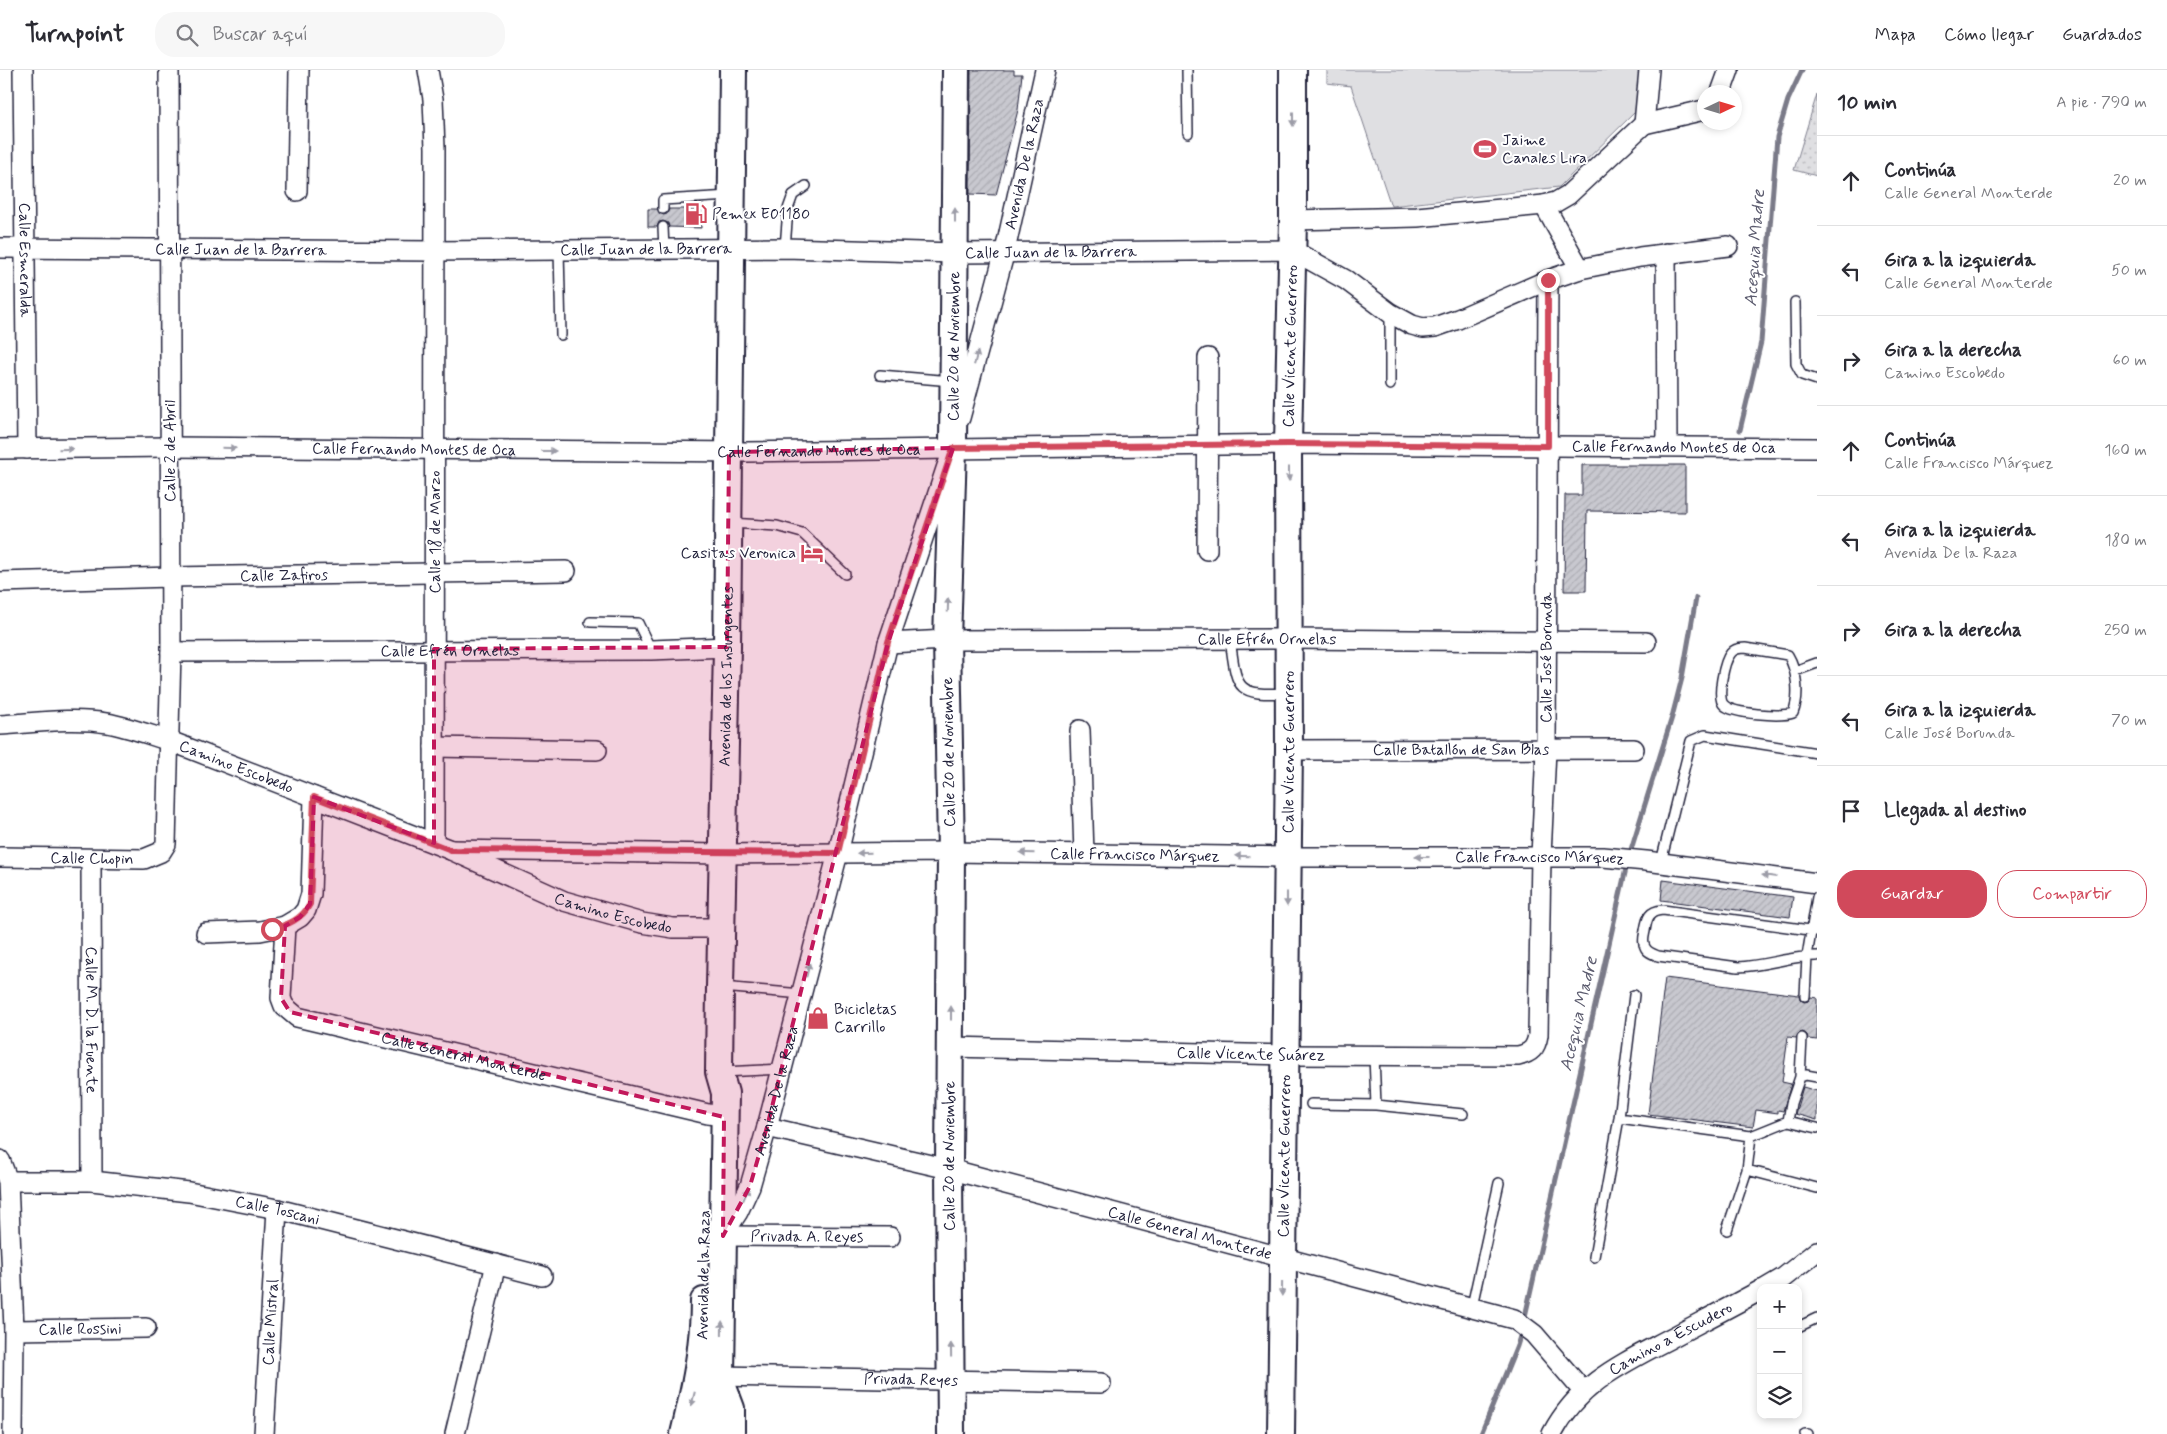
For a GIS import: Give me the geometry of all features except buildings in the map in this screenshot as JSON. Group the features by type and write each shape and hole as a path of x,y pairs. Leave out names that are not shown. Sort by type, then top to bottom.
{"main road":[{"name":"Avenida de los Insurgentes","path":"716,1115 710,1095 719,1072 733,250 733,70"},
{"name":"Calle 20 de Noviembre","path":"951,1434 949,1169 951,852 947,640 953,448 961,383 955,253 956,70"},
{"name":"Calle Vicente Guerrero","path":"1281,1434 1290,692 1288,444 1293,220 1293,70"},
{"name":"Avenida de la Raza","path":"709,1434 721,1376 723,1236 716,1115"},
{"name":"Avenida de la Raza","path":"684,1434 695,1392 704,1332 716,1115"}],"street":[{"name":"Calle Esmeralda","path":"23,70 27,449"},
{"name":"Calle 2 de Abril","path":"168,832 171,652 169,70"},
{"path":"297,191 298,70"},
{"name":"Calle 18 de Marzo","path":"428,70 434,120 434,843"},
{"name":"Avenida De la Raza","path":"961,383 1005,251 1045,70"},
{"path":"1644,124 1649,70"},
{"path":"1724,85 1729,70"},
{"path":"1293,220 1417,217 1544,205 1556,202 1568,195 1644,124 1697,112"},
{"path":"1544,205 1580,269"},
{"path":"1292,250 1346,280 1390,313 1412,325 1423,328 1458,319 1548,280 1580,269 1666,253 1728,246"},
{"name":"Calle Juan de la Barrera","path":"0,248 435,251 733,250 785,248 955,253 1005,251 1292,250"},
{"path":"1666,253 1667,446"},
{"name":"Calle José Borunda","path":"1538,1034 1541,856 1546,750 1548,280"},
{"path":"1206,550 1208,358"},
{"name":"Calle Fernando Montes de Oca","path":"0,449 170,448 729,452 1288,444 1817,448"},
{"name":"Avenida De la Raza","path":"723,1236 738,1212 750,1186 768,1127 838,853 888,642 953,448"},
{"name":"Calle Zafiros","path":"0,582 171,577 566,571"},
{"name":"Calle Efrén Ornelas","path":"888,642 947,640 1290,639 1646,642"},
{"name":"Calle Efrén Ornelas","path":"171,652 651,650 727,647"},
{"name":"Camino Escobedo","path":"0,725 89,721 108,724 170,741 434,843 564,901 642,923 674,928 720,928"},
{"path":"1080,730 1084,854"},
{"path":"434,746 597,750"},
{"name":"Calle Batallón de San Blas","path":"1289,750 1634,749"},
{"path":"206,933 260,931 284,926 300,917 310,904 314,797"},
{"name":"Calle Chopin","path":"0,858 144,859 161,852 166,844 168,832"},
{"name":"Calle Francisco Márquez","path":"451,850 722,854 951,852 1288,857 1603,857 1817,882"},
{"name":"Calle M. D. la Fuente","path":"91,859 92,1181"},
{"name":"Calle General Monterde","path":"284,926 281,998 284,1006 297,1017 716,1115"},
{"name":"Calle Vicente Suárez","path":"951,1047 1286,1055 1518,1056 1527,1054 1533,1049 1538,1034"},
{"name":"Calle General Monterde","path":"768,1127 949,1169 1472,1306 1514,1319 1534,1334 1583,1391"},
{"path":"0,1160 8,1181 14,1330 13,1434"},
{"name":"Calle Toscani","path":"8,1181 92,1181 189,1192 277,1209 542,1276"},
{"name":"Calle Mistral","path":"264,1434 277,1209"},
{"name":"Privada A. Reyes","path":"723,1236 890,1237"},
{"path":"1773,1284 1817,1251"},
{"path":"455,1434 496,1264"},
{"name":"Camino a Escudero","path":"1583,1391 1609,1371 1757,1292"},
{"name":"Calle Rossini","path":"14,1330 146,1328"},
{"path":"721,1376 733,1408 733,1434"},
{"name":"Privada Reyes","path":"721,1376 1101,1383"},
{"path":"1552,1434 1566,1409 1583,1391"}],"lane":[{"path":"1187,70 1188,133"},
{"path":"785,248 788,208 793,194 806,186"},
{"path":"663,209 663,200 733,196"},
{"path":"664,227 664,249"},
{"path":"559,250 561,335"},
{"path":"1795,302 1796,364 1802,375 1817,380"},
{"path":"1390,313 1390,385"},
{"path":"880,375 961,383"},
{"path":"729,523 777,526 802,533 845,574"},
{"path":"590,622 638,623 651,650"},
{"path":"1230,640 1235,676 1242,688 1259,694 1290,692"},
{"path":"1745,648 1788,654 1795,672 1796,706 1793,713 1788,715 1730,709 1720,700 1727,661 1730,653 1736,649 1745,648"},
{"path":"1795,672 1817,663"},
{"path":"1653,862 1691,741 1705,735 1817,754"},
{"path":"1805,996 1807,956 1815,931 1817,897"},
{"path":"1815,931 1663,910 1654,911 1646,919 1643,938 1644,946 1649,952 1658,956 1738,967 1817,956"},
{"path":"720,987 802,994"},
{"path":"1594,1257 1619,1118 1634,994"},
{"path":"1788,1121 1791,1102 1800,1078 1802,1038"},
{"path":"1374,1056 1376,1105"},
{"path":"719,1072 782,1069"},
{"path":"1800,1078 1806,1075 1817,1076"},
{"path":"1311,1104 1376,1105 1463,1114"},
{"path":"1619,1118 1751,1136 1788,1121 1817,1128"},
{"path":"1727,1230 1746,1170 1751,1136"},
{"path":"1746,1170 1817,1188"},
{"path":"1472,1306 1499,1183"},
{"path":"1802,1324 1817,1318"}],"highlighted area":[{"path":"953,448 888,643 767,1127 750,1186 723,1236 724,1117 290,1012 281,998 285,926 300,917 310,904 314,797 434,843 434,649 727,647 729,452"}],"shaded area":[{"name":"Jaime Canales Lira","path":"1327,70 1639,70 1635,112 1559,187 1391,206 1351,86 1327,83"},
{"path":"1817,94 1817,176 1794,170"}],"waterway":[{"name":"Acequia Madre","path":"1740,430 1761,342 1777,137 1788,100 1802,70"},
{"name":"Acequia Madre","path":"1629,856 1672,717 1682,678 1696,598"},
{"name":"Acequia Madre","path":"1524,1321 1627,864"},
{"name":"Acequia Madre","path":"1481,1434 1522,1330"}],"place":[{"name":"Jaime Canales Lira","path":"1485,149"},
{"name":"Pemex E01180","path":"696,214"},
{"name":"Casitas Veronica","path":"812,553"},
{"name":"Bicicletas Carrillo","path":"818,1018"}],"route":[{"path":"272,929 284,926 300,917 310,904 314,797 451,850 705,852 722,854 838,853 888,642 953,448 1288,444 1548,446 1548,280"}]}
